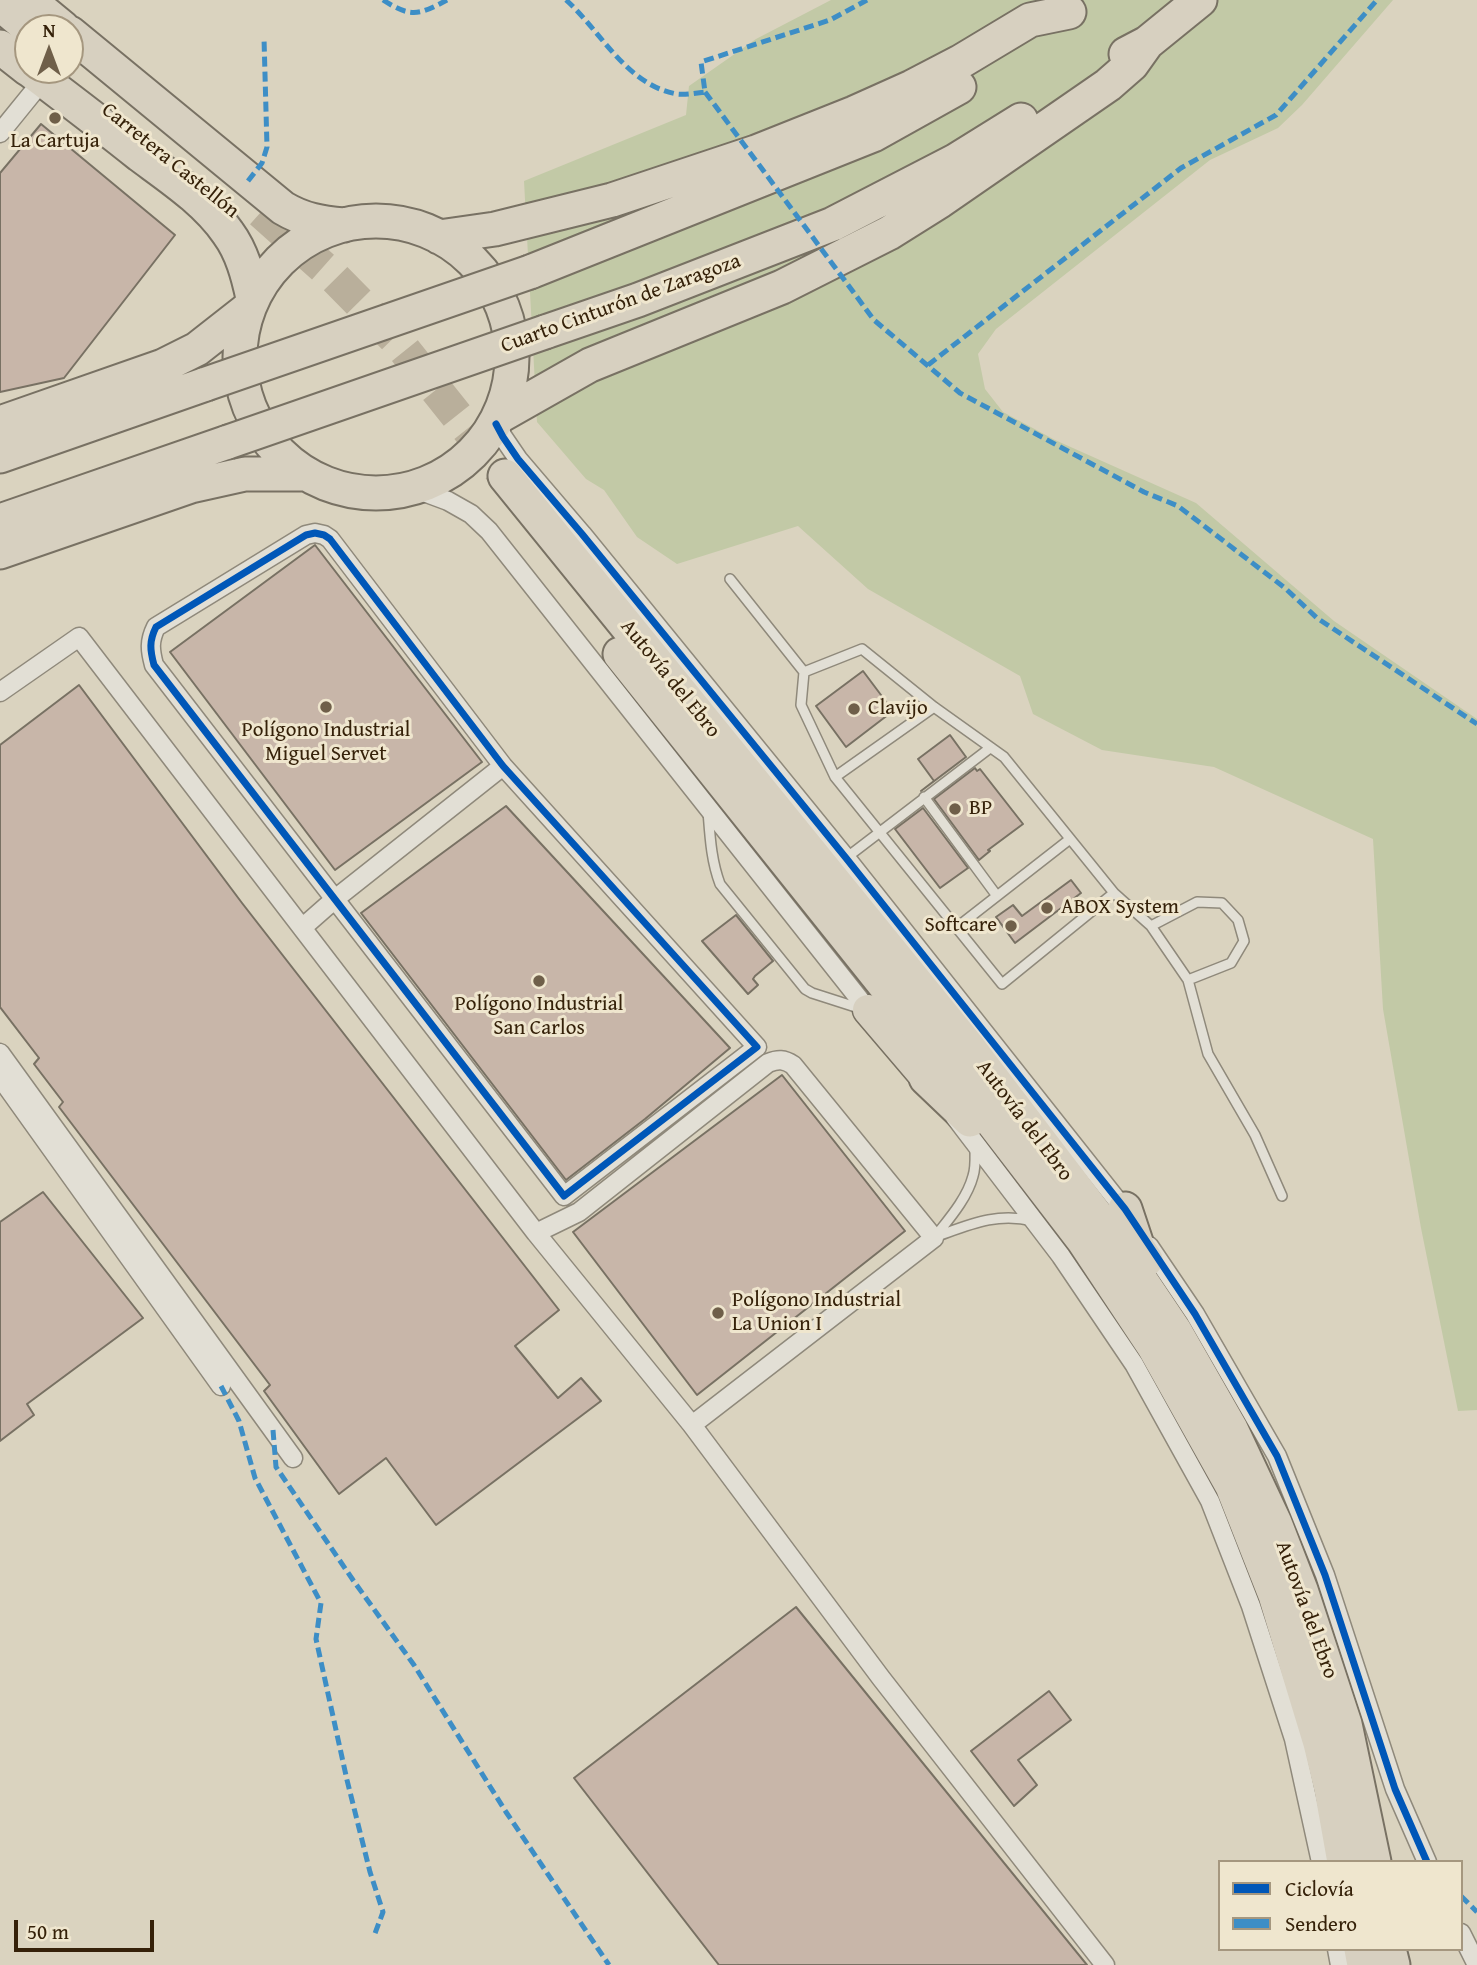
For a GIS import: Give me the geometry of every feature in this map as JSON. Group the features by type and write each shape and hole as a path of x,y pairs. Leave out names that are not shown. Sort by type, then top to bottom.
{"highway":[{"path":"29,0 46,14"},
{"name":"Cuarto Cinturón de Zaragoza","path":"0,521 638,300 834,224 955,160 1110,63 1147,43 1200,0"},
{"path":"0,4 14,16"},
{"path":"439,237 495,229 612,200 755,152 912,87 1030,20 1077,6"},
{"path":"0,456 530,272 873,135 972,79 1077,6"},
{"path":"0,25 14,36"},
{"path":"498,420 590,365 782,287 889,233 1108,85 1132,64 1147,43"},
{"path":"84,45 283,208 313,222 344,225"},
{"name":"Carretera Castellón","path":"57,84 256,219 84,73"},
{"path":"54,84 211,213 228,233 240,254 251,303"},
{"path":"393,222 417,227 439,237 461,251 481,269 496,291 506,316 512,342 512,368 508,394 498,420 469,457 450,472 414,488 386,493 358,492 331,486 306,474 287,461 271,444 248,404 242,382 241,336 251,303 266,276 291,251 320,233 344,225 393,222"},
{"path":"0,423 163,366 197,349 251,303"},
{"path":"0,552 200,483 245,474 306,474"},
{"name":"Autovía del Ebro","path":"1345,1860 1331,1789 1309,1701 1275,1595 1232,1486 1154,1347 1083,1240 1039,1206 947,1063 898,1004 498,483 937,1008 1103,1224 1175,1331 1231,1429 1275,1523 1301,1590 1345,1724 1374,1860"},
{"path":"868,1010 1039,1206"},
{"path":"1125,1209 1138,1248 1188,1322 1228,1395 1231,1429"}],"street":[{"path":"0,133 31,84"},
{"path":"498,420 503,437 518,459 591,544 846,858 1125,1209 1195,1314 1277,1456 1325,1575 1395,1789 1426,1860"},
{"path":"414,488 449,501 471,514 489,531 868,1010"},
{"path":"536,1233 564,1196 757,1047 503,766 330,539 315,533 306,535 156,627 151,638 153,665 564,1196"},
{"path":"0,692 79,638 536,1233 692,1424 881,1678 1105,1965"},
{"path":"302,928 503,766"},
{"path":"0,1053 293,1458"},
{"path":"536,1233 579,1212 768,1063 785,1060 793,1065 933,1238 692,1424"},
{"path":"0,1077 221,1386"},
{"path":"926,1078 975,1143 1039,1206 1061,1256 1134,1364 1210,1501 1251,1605 1294,1739 1321,1860"},
{"path":"1463,1937 1477,1965"}],"lane":[{"path":"730,579 804,672 800,705 835,777 1002,984 1114,893"},
{"path":"804,672 862,649 934,707 1004,757 1114,893 1152,926 1188,981 1208,1054 1255,1135 1282,1196"},
{"path":"835,777 934,707"},
{"path":"846,858 990,748"},
{"path":"924,797 997,896"},
{"path":"708,809 710,850 720,884 805,989 868,1010"},
{"path":"956,928 1070,839"},
{"path":"1152,926 1197,902 1222,903 1238,920 1244,941 1231,962 1188,981"},
{"path":"933,1238 955,1211 973,1177 975,1143"},
{"path":"933,1238 995,1218 1011,1217 1039,1206"}],"green space":[{"path":"831,0 1393,0 1302,105 1278,128 1210,160 996,329 978,354 985,389 1003,412 1055,440 1196,503 1334,621 1477,719 1477,1410 1458,1411 1421,1228 1383,1009 1373,839 1214,767 1102,750 1033,714 1020,676 868,589 798,526 677,564 637,537 604,490 586,479 537,422 524,181 686,115 689,86 756,39"}],"building":[{"path":"41,124 175,235 64,378 0,392 0,173"},
{"name":"Polígono Industrial Miguel Servet","path":"315,545 482,762 335,870 170,652"},
{"name":"Clavijo","path":"863,671 893,711 846,747 816,706"},
{"path":"79,685 242,903 559,1310 515,1346 558,1398 581,1378 601,1401 436,1525 386,1458 339,1494 264,1391 270,1385 59,1107 63,1102 34,1064 39,1058 0,1007 0,745"},
{"path":"950,735 966,757 921,791 934,781 918,759"},
{"path":"975,768 977,771 980,769 1023,824 979,860 934,799"},
{"name":"Polígono Industrial San Carlos","path":"506,806 730,1048 566,1180 361,913"},
{"path":"923,808 968,868 940,888 895,829"},
{"path":"1071,880 1081,893 1015,943 996,917 1013,905 1022,916"},
{"path":"736,915 773,961 755,976 753,979 758,985 748,994 702,941"},
{"name":"Polígono Industrial La Union I","path":"782,1075 905,1231 697,1395 573,1232"},
{"path":"43,1192 143,1318 27,1404 34,1415 0,1441 0,1222"},
{"path":"796,1607 1087,1965 719,1965 574,1778"},
{"path":"1049,1691 1071,1720 1018,1760 1037,1785 1014,1806 971,1751"}],"tunnel":[{"path":"261,212 334,277 398,342 505,476"}],"marked path":[{"path":"383,0 408,12 429,9 447,0"},
{"path":"566,0 616,55 643,80 659,89 677,94 705,92 701,62 830,20 867,0"},
{"path":"928,365 1181,168 1276,115 1377,0"},
{"path":"248,181 262,163 267,147 264,38"},
{"path":"705,92 874,320 960,393 1144,492 1178,506 1285,588 1317,618 1477,724"},
{"path":"221,1386 239,1421 255,1478 321,1603 316,1639 347,1780 383,1912 374,1936"},
{"path":"273,1430 276,1467 414,1665 506,1812 609,1965"},
{"path":"1463,1898 1477,1912"}],"cycle path":[{"path":"496,424 518,459 846,858 1125,1209 1195,1314 1277,1456 1325,1575 1395,1789 1426,1860"},
{"path":"315,533 330,539 503,766 757,1047 564,1196 154,665 151,646 156,627 306,535 315,533"}],"place":[{"name":"La Cartuja","path":"55,118"},
{"name":"Polígono Industrial Miguel Servet","path":"326,707"},
{"name":"Clavijo","path":"854,709"},
{"name":"BP","path":"955,809"},
{"name":"ABOX System","path":"1047,908"},
{"name":"Softcare","path":"1011,926"},
{"name":"Polígono Industrial San Carlos","path":"539,981"},
{"name":"Polígono Industrial La Union I","path":"718,1313"}]}
